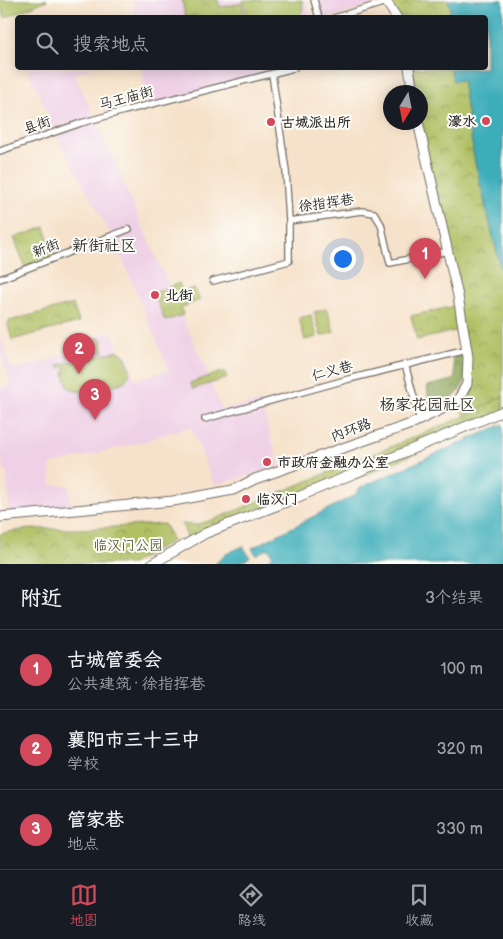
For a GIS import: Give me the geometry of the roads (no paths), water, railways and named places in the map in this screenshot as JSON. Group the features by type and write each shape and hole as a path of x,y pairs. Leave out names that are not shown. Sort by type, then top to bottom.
{"street":[{"path":"314,0 318,15"},
{"path":"343,15 386,1 395,15"},
{"name":"马王庙街","path":"81,123 287,70"},
{"path":"409,70 412,85"},
{"name":"徐指挥巷","path":"272,74 286,171 288,221 362,211 374,213 381,224 390,263 448,251"},
{"name":"县街","path":"0,151 81,123"},
{"name":"内环路","path":"0,517 174,501 233,490 255,479 420,420 456,402 467,384 467,350 458,296 420,130"},
{"path":"213,281 289,261 288,221"},
{"name":"新街","path":"0,279 129,229"},
{"name":"仁义巷","path":"205,420 405,364 467,350"},
{"path":"405,364 420,420"},
{"path":"152,564 206,533 286,502 503,411"}],"water":[{"name":"濠水","path":"448,0 503,0 503,278 475,162 462,80 453,81 450,70 488,70 488,15 448,15 451,10"},
{"path":"503,424 503,564 260,564 273,557 268,548 256,555 252,548 355,495 359,488"},
{"path":"243,546 250,557 239,564 215,564 226,554"}],"place":[{"name":"濠水","path":"486,121"},
{"name":"古城派出所","path":"271,122"},
{"name":"古城管委会","path":"425,279"},
{"name":"北街","path":"155,295"},
{"name":"襄阳市三十三中","path":"79,374"},
{"name":"管家巷","path":"95,420"},
{"name":"市政府金融办公室","path":"267,462"},
{"name":"临汉门","path":"246,499"}],"district":[{"name":"新街社区","path":"104,246"},
{"name":"杨家花园社区","path":"427,405"}],"park label":[{"name":"临汉门公园","path":"128,545"}]}
